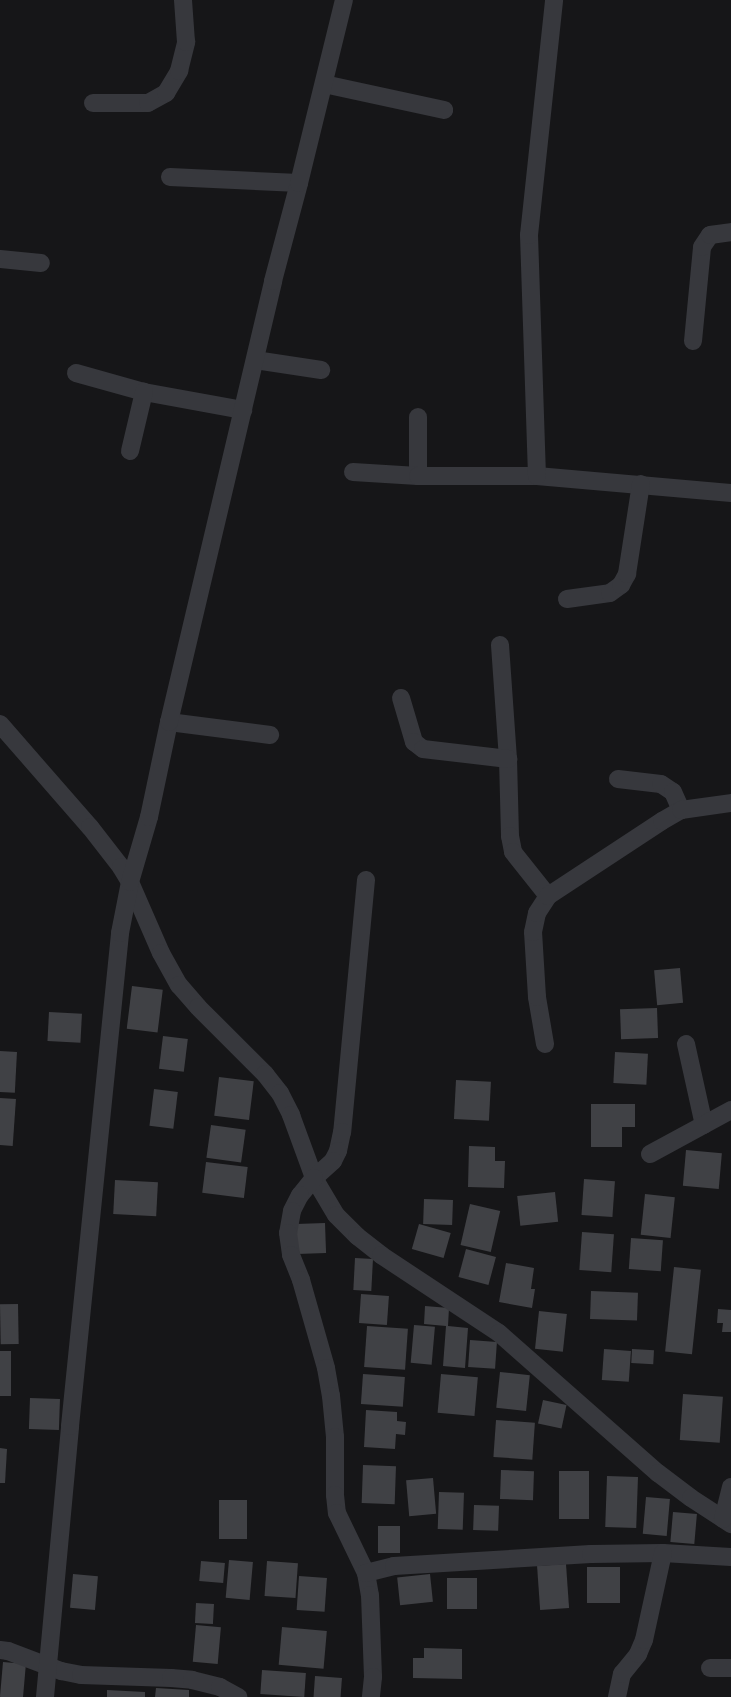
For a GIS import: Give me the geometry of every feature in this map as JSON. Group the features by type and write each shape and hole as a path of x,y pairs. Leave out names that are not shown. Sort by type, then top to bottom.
{"street":[{"path":"93,103 148,103 166,93 178,71 186,42 183,0"},
{"path":"46,1697 70,1426 120,933 130,882 149,817 169,722 255,360 344,0"},
{"path":"537,476 529,235 554,0"},
{"path":"324,84 444,110"},
{"path":"170,178 299,183"},
{"path":"693,341 702,247 710,235 731,232"},
{"path":"0,258 41,262"},
{"path":"255,360 321,370"},
{"path":"76,373 144,392 243,410"},
{"path":"130,451 144,392"},
{"path":"418,417 418,476"},
{"path":"353,472 418,476 537,476 731,493"},
{"path":"567,599 610,593 621,585 627,574 641,484"},
{"path":"500,646 508,759 510,836 513,852 548,896"},
{"path":"401,698 414,742 423,748 508,759"},
{"path":"169,722 270,735"},
{"path":"0,724 90,827 113,856 130,882 162,953 179,985 198,1008 265,1074 280,1093 291,1115 314,1178 336,1215 357,1236 381,1255 499,1333 624,1444 669,1481 727,1522 731,1487"},
{"path":"618,779 662,784 673,792 681,810"},
{"path":"545,1044 538,997 533,932 537,913 548,896 662,820 681,810 731,803"},
{"path":"366,880 342,1132 338,1150 332,1161 314,1178 300,1195 292,1211 288,1233 291,1255 301,1280 324,1361 331,1396 335,1437 335,1495 337,1513 366,1573 370,1595 373,1677 371,1697"},
{"path":"686,1044 704,1125"},
{"path":"650,1154 731,1110"},
{"path":"366,1573 394,1566 591,1554 663,1553 731,1557"},
{"path":"617,1697 622,1674 638,1654 644,1640 663,1553"},
{"path":"0,1650 61,1671 81,1675 192,1680 220,1687 238,1697"},
{"path":"710,1668 731,1668"}],"building":[{"path":"680,968 683,1003 657,1005 654,970"},
{"path":"132,986 163,990 158,1032 127,1029"},
{"path":"657,1008 658,1038 621,1039 620,1009"},
{"path":"49,1012 82,1014 80,1043 47,1041"},
{"path":"163,1036 188,1039 184,1072 159,1069"},
{"path":"0,1051 17,1052 15,1093 0,1092"},
{"path":"615,1052 648,1054 646,1085 613,1083"},
{"path":"219,1077 254,1081 249,1120 214,1116"},
{"path":"456,1080 491,1082 489,1121 454,1119"},
{"path":"154,1089 178,1092 173,1129 149,1126"},
{"path":"0,1098 16,1099 13,1146 0,1145"},
{"path":"591,1104 635,1104 635,1127 622,1127 622,1147 591,1147"},
{"path":"211,1125 246,1130 241,1163 206,1158"},
{"path":"469,1146 495,1147 495,1161 505,1161 504,1188 468,1187"},
{"path":"686,1150 722,1153 719,1189 683,1186"},
{"path":"206,1162 248,1167 244,1198 202,1193"},
{"path":"584,1179 615,1181 612,1217 581,1215"},
{"path":"115,1180 158,1182 156,1216 113,1214"},
{"path":"555,1192 558,1222 520,1226 517,1196"},
{"path":"645,1194 675,1197 671,1238 641,1235"},
{"path":"424,1199 453,1200 452,1225 423,1224"},
{"path":"470,1204 500,1211 491,1252 461,1245"},
{"path":"325,1223 326,1253 297,1254 296,1224"},
{"path":"419,1224 451,1233 444,1258 412,1249"},
{"path":"582,1232 614,1234 611,1272 579,1270"},
{"path":"631,1238 663,1240 661,1271 629,1269"},
{"path":"466,1249 496,1257 488,1285 458,1277"},
{"path":"355,1258 373,1259 371,1291 353,1290"},
{"path":"506,1263 534,1268 531,1289 535,1289 532,1308 499,1302"},
{"path":"674,1267 701,1270 692,1354 665,1352"},
{"path":"591,1291 638,1293 637,1321 590,1319"},
{"path":"361,1294 389,1296 387,1325 359,1323"},
{"path":"0,1304 18,1304 19,1344 1,1344"},
{"path":"425,1306 449,1308 448,1326 468,1328 465,1368 443,1366 446,1326 424,1324"},
{"path":"718,1309 731,1310 731,1332 722,1332 723,1323 717,1323"},
{"path":"539,1311 567,1314 563,1352 535,1349"},
{"path":"414,1325 435,1327 432,1365 411,1363"},
{"path":"367,1326 408,1329 405,1370 364,1367"},
{"path":"470,1340 497,1342 495,1369 468,1367"},
{"path":"604,1349 631,1351 629,1382 602,1380"},
{"path":"632,1349 654,1350 653,1364 631,1363"},
{"path":"0,1351 11,1351 11,1396 0,1396"},
{"path":"500,1372 530,1375 526,1411 496,1408"},
{"path":"363,1374 405,1377 403,1407 361,1404"},
{"path":"441,1374 478,1377 474,1416 438,1413"},
{"path":"683,1394 723,1397 720,1443 680,1440"},
{"path":"30,1398 60,1399 59,1430 29,1429"},
{"path":"543,1400 566,1405 561,1428 538,1423"},
{"path":"366,1410 397,1412 397,1421 406,1422 405,1435 396,1434 395,1449 364,1447"},
{"path":"496,1420 535,1423 532,1460 493,1457"},
{"path":"0,1448 7,1449 5,1483 0,1483"},
{"path":"363,1465 396,1466 395,1504 362,1503"},
{"path":"501,1470 534,1471 533,1500 500,1499"},
{"path":"559,1471 589,1471 589,1519 559,1519"},
{"path":"607,1476 638,1477 636,1528 605,1527"},
{"path":"433,1478 436,1514 409,1516 406,1480"},
{"path":"439,1492 464,1493 463,1530 438,1529"},
{"path":"646,1497 670,1499 667,1536 643,1534"},
{"path":"219,1500 247,1500 247,1539 219,1539"},
{"path":"474,1505 499,1506 498,1531 473,1530"},
{"path":"673,1512 697,1514 694,1544 670,1542"},
{"path":"378,1526 400,1526 400,1553 378,1553"},
{"path":"229,1560 253,1562 250,1600 226,1598"},
{"path":"201,1561 225,1563 223,1583 199,1581"},
{"path":"267,1561 298,1563 295,1598 265,1596"},
{"path":"566,1564 569,1608 540,1610 537,1566"},
{"path":"587,1567 620,1567 620,1603 587,1603"},
{"path":"73,1574 98,1576 95,1610 70,1608"},
{"path":"430,1574 433,1602 400,1605 397,1577"},
{"path":"299,1576 327,1578 325,1612 297,1610"},
{"path":"447,1578 477,1578 477,1609 447,1609"},
{"path":"196,1603 214,1604 213,1624 195,1623"},
{"path":"196,1625 221,1627 218,1664 193,1662"},
{"path":"282,1627 327,1631 324,1669 279,1665"},
{"path":"424,1648 462,1649 462,1679 413,1678 413,1658 424,1658"},
{"path":"3,1662 26,1664 23,1697 0,1697"},
{"path":"262,1670 306,1673 304,1697 260,1694"},
{"path":"315,1676 342,1678 341,1697 314,1697"},
{"path":"156,1688 189,1690 189,1697 155,1697"},
{"path":"107,1690 145,1692 145,1697 107,1697"}]}
